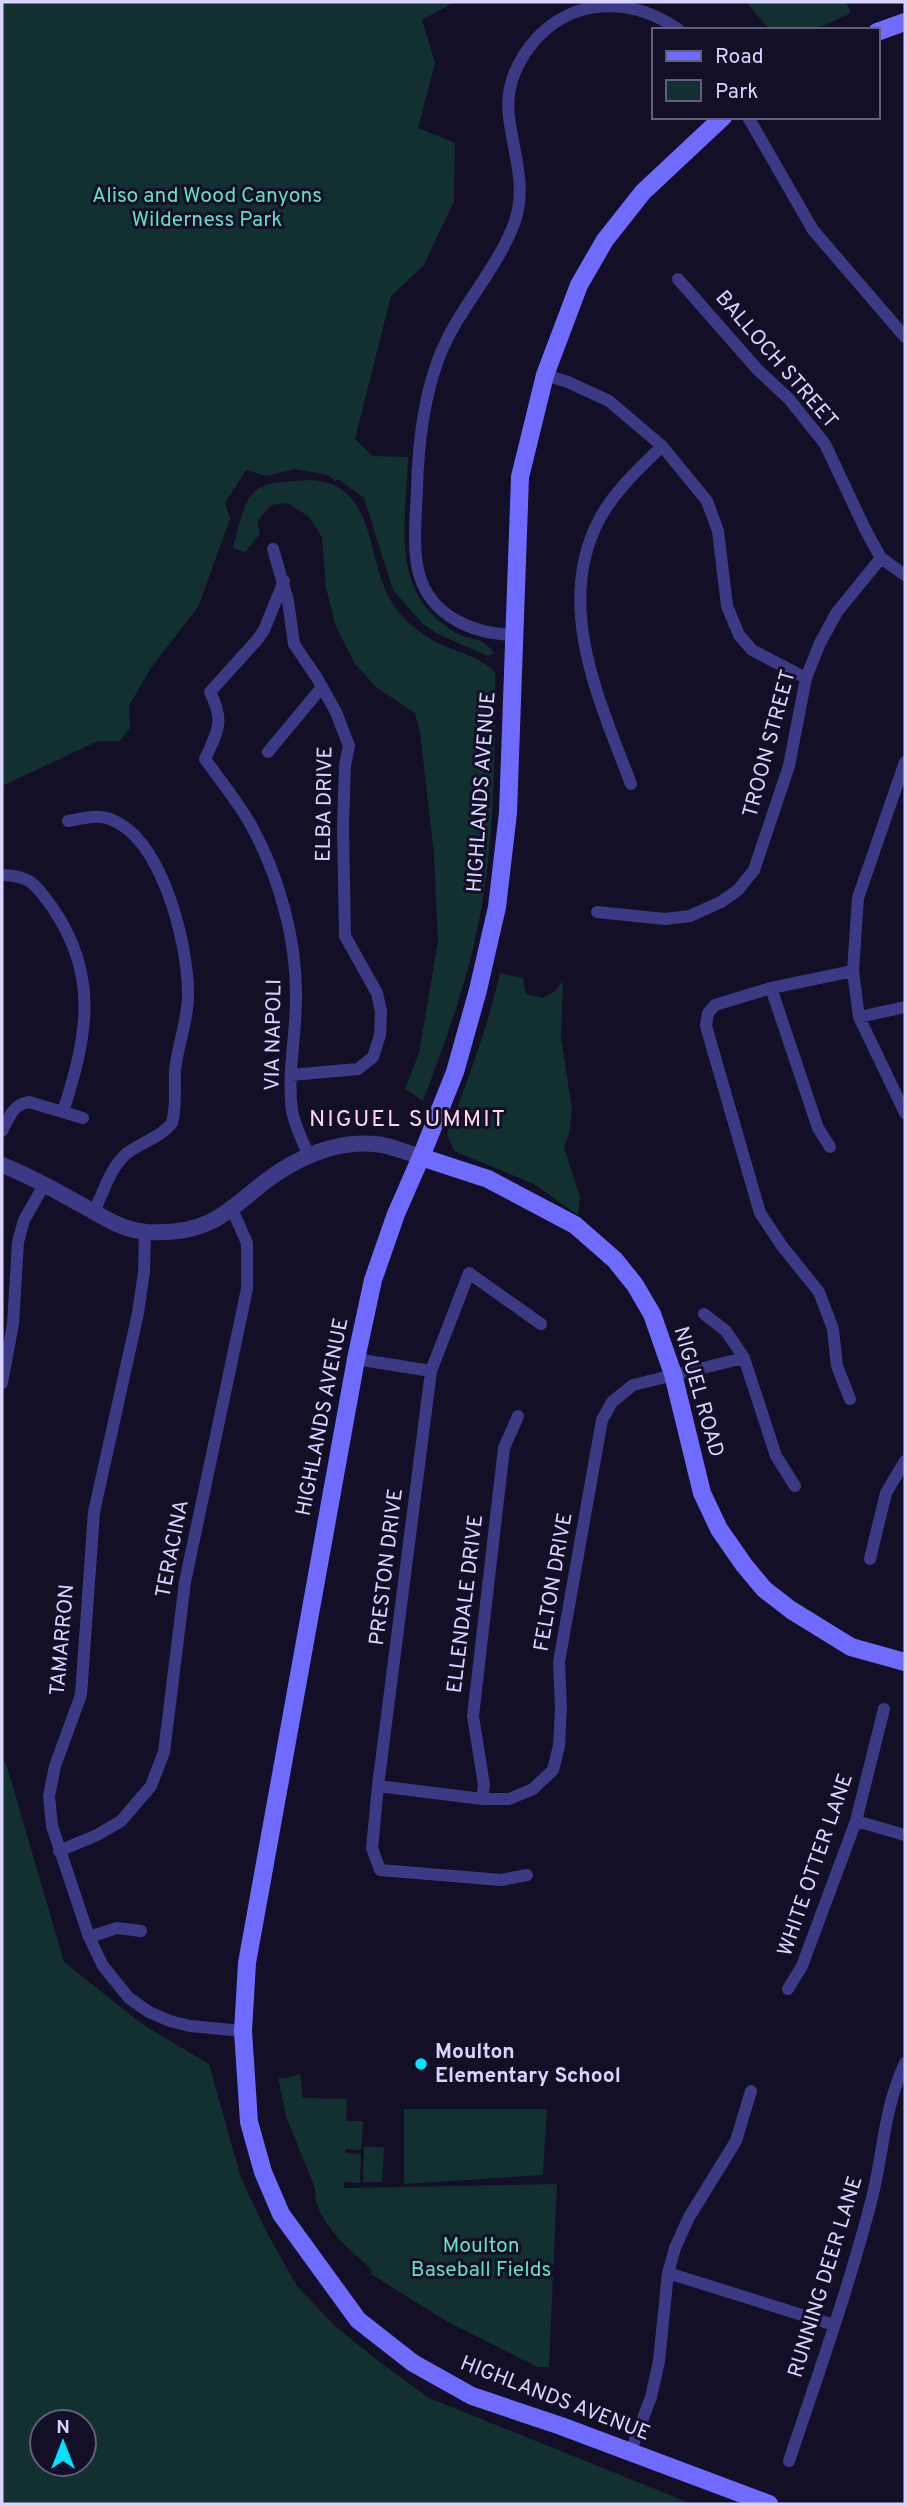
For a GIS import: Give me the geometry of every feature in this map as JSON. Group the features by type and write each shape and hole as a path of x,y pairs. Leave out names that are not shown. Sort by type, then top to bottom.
{"main road":[{"path":"879,31 905,22"},
{"name":"HIGHLANDS AVENUE","path":"721,119 643,192 606,240 579,285 545,376 520,477 508,813 497,907 455,1072 396,1214 373,1280 356,1359 247,1963 243,2031 249,2122 263,2172 281,2214 358,2320 413,2362 472,2396 769,2504"},
{"name":"NIGUEL ROAD","path":"421,1157 488,1179 575,1225 615,1260 635,1285 652,1314 673,1374 702,1493 719,1529 744,1565 764,1588 790,1610 850,1647 905,1662"}],"street":[{"path":"514,635 492,635 466,627 449,617 432,600 419,576 415,546 418,445 422,419 440,355 456,322 502,248 515,220 521,193 508,113 511,84 521,59 536,38 559,18 585,8 639,8 664,19 676,28"},
{"path":"748,119 813,230 905,337"},
{"name":"BALLOCH STREET","path":"678,279 757,369 789,399 825,444 881,558 905,575"},
{"path":"545,376 568,382 609,401 662,446 707,501 718,530 727,606 739,635 752,650 806,678"},
{"path":"631,784 588,663 580,606 581,575 598,521 615,495 662,446"},
{"name":"ELBA DRIVE","path":"273,549 284,581 294,644 340,720 349,746 345,765 343,827 345,936 377,993 381,1012 380,1035 373,1057 366,1064 358,1069 291,1075"},
{"name":"TROON STREET","path":"597,912 665,919 690,916 721,902 737,890 754,870 789,766 806,678 820,643 837,612 881,558"},
{"name":"VIA NAPOLI","path":"284,581 264,630 210,692 220,721 205,759 250,823 272,870 283,908 293,960 296,996 291,1075 293,1114 309,1156"},
{"path":"268,752 322,687"},
{"path":"905,762 858,898 853,971 859,1017 905,1113"},
{"path":"68,821 102,817 126,827 134,834 155,866 174,912 182,935 188,986 175,1070 172,1123 156,1137 127,1153 117,1164 94,1212"},
{"path":"2,875 22,875 38,888 66,931 75,951 85,997 84,1030 80,1058 63,1112"},
{"path":"850,1399 838,1366 833,1329 819,1292 782,1247 760,1213 706,1026 708,1013 715,1004 771,988 853,971"},
{"path":"771,988 818,1128 830,1147"},
{"path":"859,1017 905,1007"},
{"path":"2,1131 13,1110 21,1103 29,1102 83,1118"},
{"name":"NIGUEL ROAD","path":"2,1165 26,1175 120,1227 145,1232 192,1228 210,1222 232,1209 291,1164 340,1146 377,1144 421,1157"},
{"path":"2,1383 13,1324 18,1242 24,1220 44,1185"},
{"name":"TERACINA","path":"59,1851 97,1835 121,1821 151,1786 164,1752 185,1582 247,1289 247,1243 232,1209"},
{"name":"TAMARRON","path":"145,1232 144,1272 138,1313 94,1512 81,1695 55,1766 49,1796 52,1826 89,1937 103,1966 114,1981 130,1998 149,2011 190,2026 243,2031"},
{"name":"PRESTON DRIVE","path":"527,1875 501,1880 380,1870 372,1848 431,1371 469,1273 541,1324"},
{"path":"704,1314 726,1331 744,1358 776,1456 794,1486"},
{"name":"FELTON DRIVE","path":"378,1786 482,1800 509,1799 533,1789 553,1770 559,1746 559,1662 602,1420 612,1402 633,1385 744,1358"},
{"path":"356,1359 431,1371"},
{"name":"ELLENDALE DRIVE","path":"482,1800 484,1785 473,1716 504,1448 518,1416"},
{"path":"870,1559 886,1493 896,1472 905,1461"},
{"name":"WHITE OTTER LANE","path":"788,1989 803,1966 856,1821 884,1709"},
{"path":"856,1821 905,1835"},
{"path":"89,1937 117,1928 141,1931"},
{"name":"RUNNING DEER LANE","path":"789,2461 872,2198 890,2099 905,2063"},
{"path":"630,2453 651,2397 659,2361 668,2273 676,2248 689,2217 736,2141 751,2091"},
{"path":"668,2273 834,2325"}],"green space":[{"name":"Aliso and Wood Canyons Wilderness Park","path":"2,2 455,2 422,20 435,63 418,128 455,143 454,201 424,265 391,296 355,439 373,456 408,457 405,540 411,580 419,598 440,622 458,634 481,641 495,653 488,656 438,634 423,624 393,590 364,498 338,479 335,481 327,475 295,469 267,476 246,470 225,503 230,519 198,607 150,669 129,706 130,728 120,741 98,741 2,786"},
{"path":"746,2 846,2 851,13 818,28 768,28"},
{"path":"310,480 332,485 348,495 359,509 384,586 393,604 407,621 432,640 475,658 495,672 492,811 486,881 473,949 462,988 423,1101 405,1089 419,1053 438,941 434,855 420,732 415,713 376,687 355,664 336,627 326,588 322,537 308,516 287,503 271,505 257,522 260,534 245,552 233,548 244,509 255,491 274,483"},
{"path":"500,973 523,978 526,994 543,998 555,991 563,981 561,1037 572,1110 569,1134 564,1147 580,1197 578,1215 534,1184 454,1151 447,1134 476,1054"},
{"path":"2,1762 6,1763 64,1962 142,2024 209,2064 241,2178 267,2233 297,2286 334,2325 429,2398 692,2504 2,2504"},
{"name":"Moulton Baseball Fields","path":"300,2074 303,2098 347,2099 346,2121 363,2121 361,2150 345,2149 345,2153 361,2154 360,2183 344,2182 344,2188 557,2184 549,2367 537,2367 446,2321 371,2274 372,2270 335,2234 320,2212 315,2188 286,2116 278,2077 288,2078"},
{"path":"404,2109 547,2109 543,2175 404,2184"},
{"path":"364,2147 384,2147 382,2182 363,2182"}],"place":[{"name":"Moulton Elementary School","path":"421,2064"}],"district":[{"name":"NIGUEL SUMMIT","path":"408,1120"}]}
